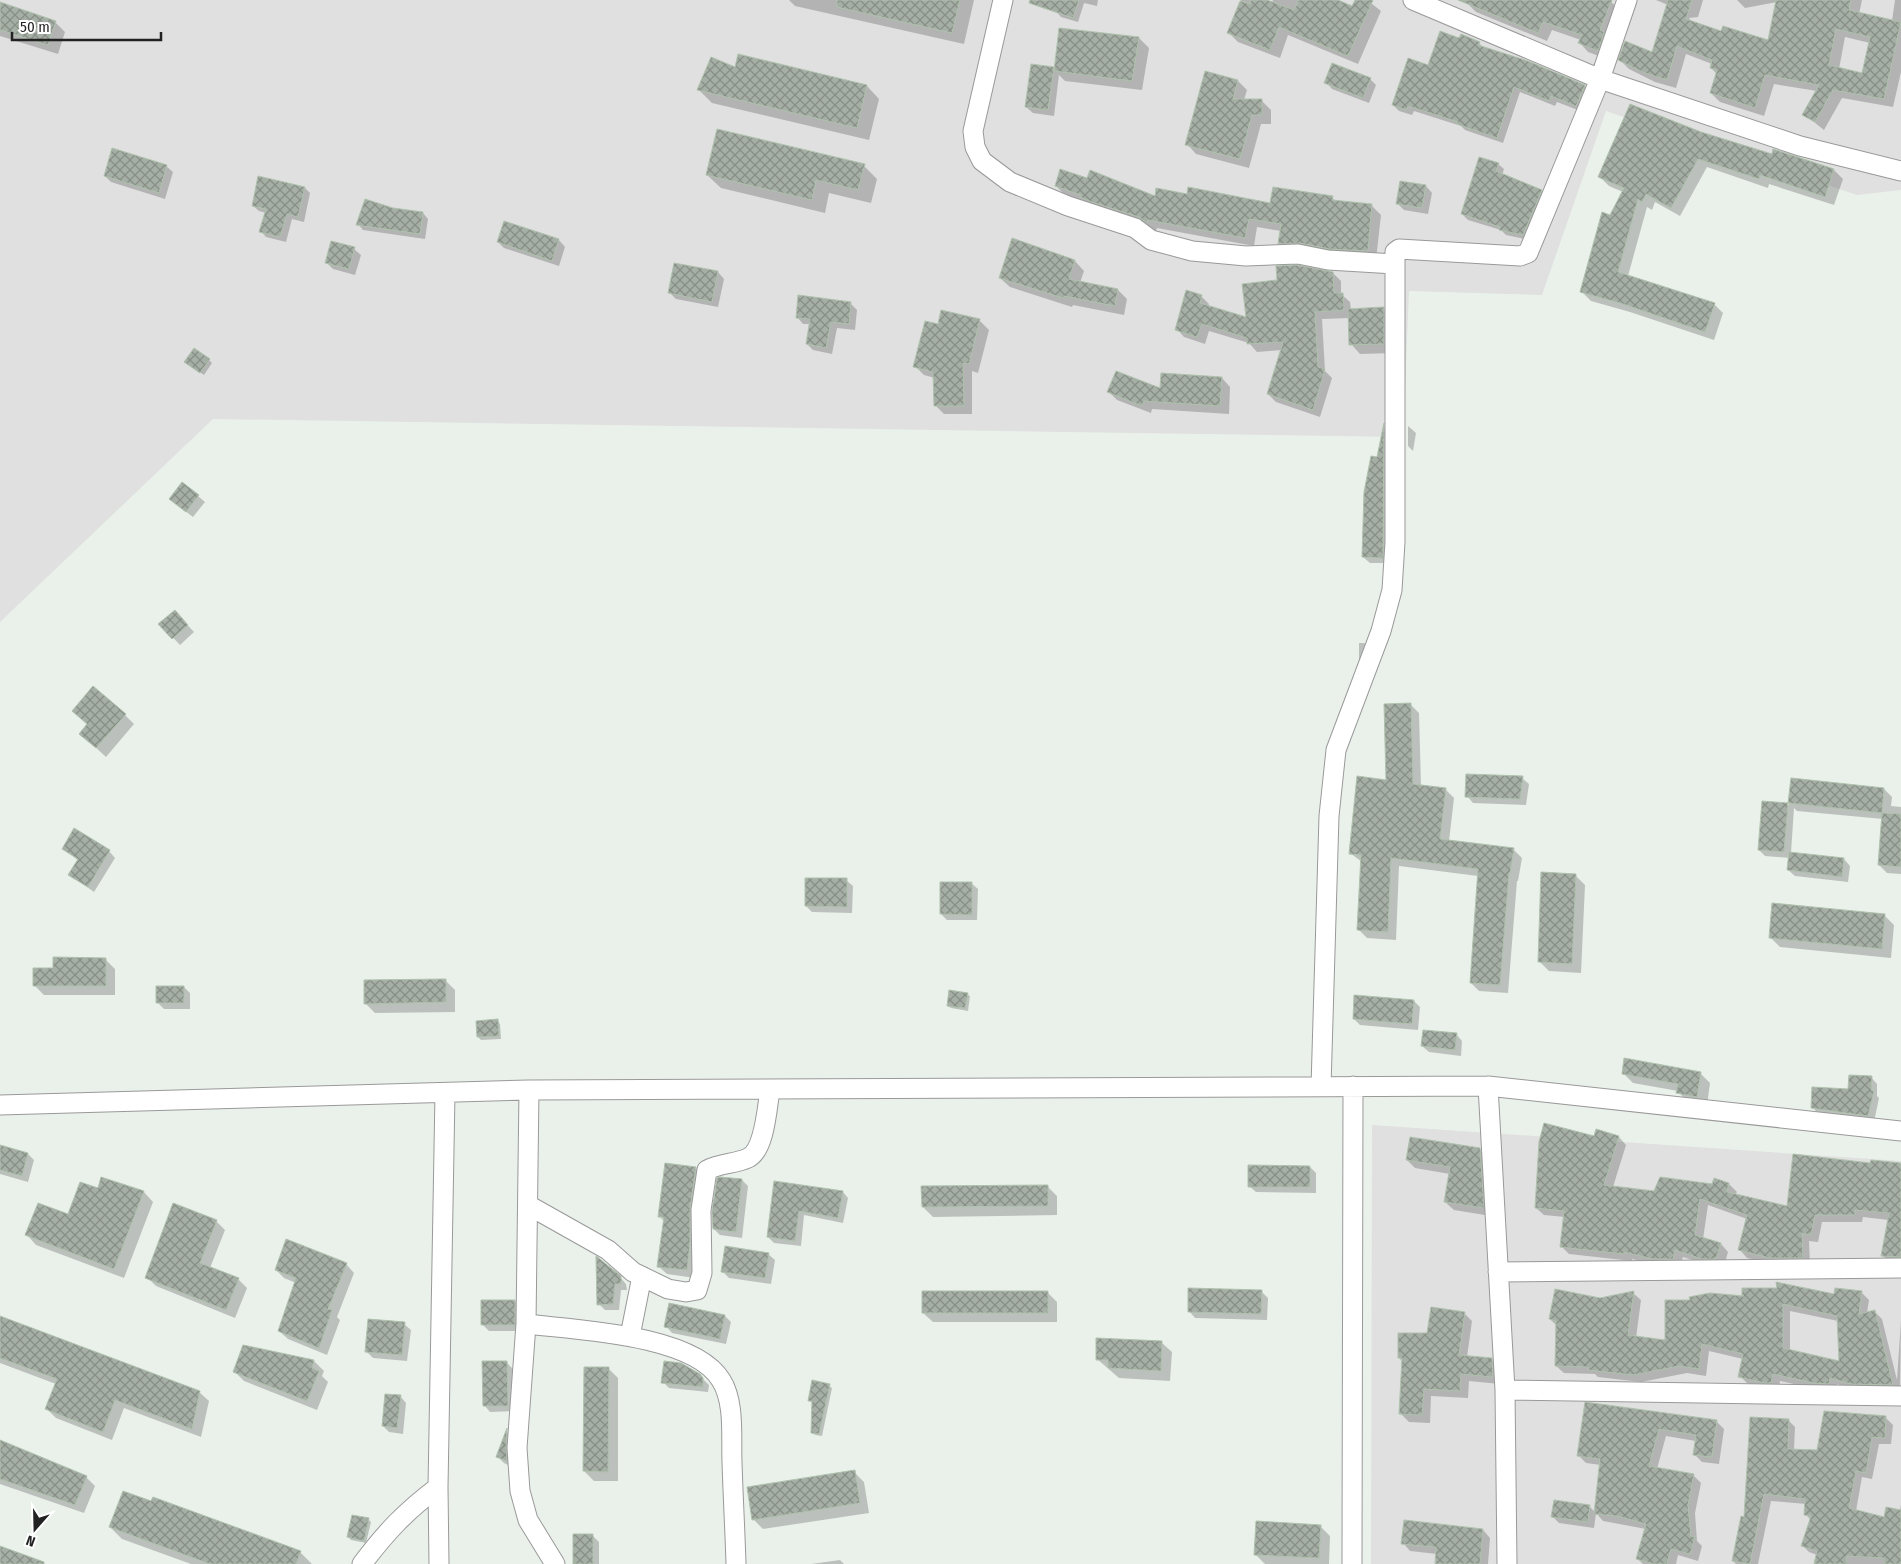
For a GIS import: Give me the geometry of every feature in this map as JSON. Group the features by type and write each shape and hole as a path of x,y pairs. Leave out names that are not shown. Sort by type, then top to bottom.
{"street":[{"path":"1003,0 973,132 975,147 982,161 1010,182 1068,206 1136,228 1151,240 1192,250 1246,256 1298,254 1328,260 1395,264"},
{"path":"1322,1087 1329,816 1336,750 1363,684 1392,590 1395,542 1395,252 1399,249 1520,256 1528,253 1600,79 1627,0"},
{"path":"1418,1 1600,79 1800,146 1901,172"},
{"path":"1352,1086 1352,1564"},
{"path":"1488,1086 1505,1390 1506,1564"},
{"path":"0,1105 444,1094 530,1090 1488,1086 1901,1131"},
{"path":"530,1090 526,1324 517,1448 520,1491 528,1520 555,1564"},
{"path":"528,1205 608,1250 632,1272 668,1289 686,1292 697,1290 702,1273 701,1210 707,1170 751,1157 762,1139 770,1090"},
{"path":"439,1564 438,1487 444,1094"},
{"path":"1498,1272 1901,1268"},
{"path":"630,1336 642,1276"},
{"path":"526,1324 630,1336 676,1347 707,1365 721,1380 730,1405 736,1564"},
{"path":"1505,1390 1901,1396"},
{"path":"362,1564 385,1533 405,1512 438,1487"}],"shaded area":[{"path":"0,0 1901,0 1901,190 1857,195 1606,111 1542,295 1409,291 1403,437 213,419 0,622"},
{"path":"1372,1125 1901,1161 1901,1564 1371,1564"}],"building":[{"path":"837,0 960,0 952,33 837,7"},
{"path":"1030,0 1079,0 1073,18 1029,3"},
{"path":"1251,0 1267,0 1294,10 1299,0 1338,0 1352,6 1355,0 1373,0 1348,56 1279,27 1270,50 1227,33 1240,1 1250,4"},
{"path":"1458,0 1612,0 1600,30 1604,32 1598,51 1578,43 1582,35 1543,22 1538,33"},
{"path":"1668,0 1692,0 1686,19 1721,31 1723,26 1768,40 1776,0 1851,0 1849,10 1901,22 1884,99 1833,90 1815,122 1802,115 1819,85 1765,75 1755,108 1710,93 1717,70 1710,68 1712,60 1677,46 1667,80 1645,73 1618,60 1625,41 1652,52","holes":["1836,29 1870,37 1862,73 1829,65"]},
{"path":"0,2 56,21 48,45 0,30"},
{"path":"1059,28 1139,37 1132,81 1054,71"},
{"path":"1440,31 1459,38 1461,34 1480,42 1478,45 1528,61 1585,85 1576,106 1551,96 1549,101 1514,87 1497,138 1457,124 1458,122 1408,106 1406,110 1392,105 1408,58 1428,65"},
{"path":"738,54 867,85 857,128 697,90 711,57 735,67"},
{"path":"1332,63 1371,78 1363,98 1324,83"},
{"path":"1031,64 1054,67 1048,110 1025,107"},
{"path":"1205,71 1238,80 1233,99 1262,99 1262,115 1252,115 1240,159 1185,145"},
{"path":"1630,104 1701,132 1772,154 1773,149 1834,169 1825,197 1760,175 1759,179 1698,159 1671,208 1646,194 1642,202 1638,199 1618,272 1715,303 1705,332 1620,303 1580,292 1602,212 1610,215 1624,188 1598,177"},
{"path":"717,129 865,164 858,190 816,180 812,200 706,175"},
{"path":"112,148 167,165 159,193 104,176"},
{"path":"1479,157 1499,163 1496,171 1542,190 1523,235 1499,230 1500,227 1461,214"},
{"path":"1060,169 1087,178 1090,170 1155,196 1156,188 1187,194 1188,187 1270,203 1273,187 1333,196 1332,200 1372,204 1368,251 1329,249 1300,243 1278,244 1281,224 1249,219 1245,238 1148,220 1147,223 1139,217 1092,202 1080,197 1081,195 1055,186"},
{"path":"258,176 305,187 298,217 287,214 280,237 259,232 266,209 252,206"},
{"path":"1400,181 1426,185 1422,208 1396,204"},
{"path":"365,199 393,208 423,212 420,234 356,225"},
{"path":"504,221 559,239 552,261 497,242"},
{"path":"1012,238 1075,260 1069,279 1118,289 1115,306 1064,296 1063,298 999,278"},
{"path":"331,241 355,247 349,269 325,263"},
{"path":"674,263 718,271 712,302 668,293"},
{"path":"1297,265 1333,272 1334,293 1343,293 1344,310 1315,312 1318,367 1325,369 1313,410 1267,394 1283,342 1247,344 1247,338 1202,324 1197,337 1175,330 1186,290 1202,295 1200,303 1246,317 1242,284 1277,280 1276,266"},
{"path":"798,295 851,302 849,324 831,322 826,348 806,344 810,319 796,318"},
{"path":"1384,307 1384,344 1349,345 1348,309"},
{"path":"941,310 980,319 969,364 963,363 964,406 934,406 933,372 913,367 925,321 938,324"},
{"path":"194,348 210,359 200,373 184,362"},
{"path":"1116,371 1160,388 1161,373 1222,377 1220,406 1144,401 1142,406 1107,392"},
{"path":"1384,423 1383,558 1362,557 1364,492 1371,456 1377,457"},
{"path":"182,482 199,495 186,512 169,499"},
{"path":"175,610 188,625 172,639 158,624"},
{"path":"93,686 126,714 96,748 79,734 87,724 72,711"},
{"path":"1411,703 1413,784 1446,788 1440,839 1514,848 1509,873 1500,985 1470,983 1478,869 1391,858 1388,932 1357,930 1361,855 1349,854 1357,776 1386,780 1384,704"},
{"path":"1466,774 1523,776 1520,799 1465,797"},
{"path":"1791,778 1884,788 1882,813 1788,803"},
{"path":"1762,801 1788,803 1784,852 1758,850"},
{"path":"1882,813 1901,814 1901,867 1878,865"},
{"path":"74,828 110,850 88,887 68,875 78,859 62,849"},
{"path":"1789,852 1844,858 1842,877 1787,870"},
{"path":"1541,872 1576,874 1572,964 1538,962"},
{"path":"805,878 847,878 847,907 805,906"},
{"path":"940,882 972,882 972,915 940,914"},
{"path":"1772,903 1885,914 1882,949 1769,938"},
{"path":"53,957 106,958 106,986 33,986 33,968 53,968"},
{"path":"446,979 446,1002 364,1004 364,980"},
{"path":"156,986 184,986 184,1003 156,1003"},
{"path":"949,990 968,993 965,1008 947,1006"},
{"path":"1354,995 1414,1000 1412,1024 1353,1019"},
{"path":"498,1019 499,1036 477,1037 476,1021"},
{"path":"1423,1030 1457,1033 1455,1050 1421,1046"},
{"path":"1624,1058 1701,1072 1697,1097 1676,1093 1678,1084 1622,1074"},
{"path":"1849,1075 1872,1076 1871,1090 1874,1091 1868,1116 1811,1108 1812,1087 1848,1089"},
{"path":"1544,1123 1594,1136 1596,1129 1619,1136 1604,1185 1654,1191 1660,1177 1712,1184 1714,1178 1729,1183 1727,1192 1787,1206 1793,1154 1870,1163 1871,1160 1901,1163 1901,1257 1881,1256 1889,1213 1855,1210 1855,1215 1815,1215 1811,1235 1802,1233 1803,1258 1770,1258 1738,1250 1747,1215 1700,1199 1695,1235 1721,1243 1716,1259 1702,1259 1675,1250 1673,1259 1653,1259 1624,1252 1624,1254 1560,1247 1564,1211 1535,1208 1539,1142"},
{"path":"1410,1137 1480,1148 1484,1208 1444,1202 1450,1167 1406,1160"},
{"path":"0,1145 28,1153 22,1176 0,1170"},
{"path":"665,1163 696,1167 690,1208 690,1243 687,1270 657,1267 664,1217 658,1217"},
{"path":"1248,1165 1310,1166 1310,1187 1248,1187"},
{"path":"101,1177 144,1191 114,1269 25,1235 38,1203 68,1214 80,1182 98,1188"},
{"path":"717,1178 742,1179 736,1232 713,1229 712,1211"},
{"path":"774,1181 843,1191 838,1218 799,1211 795,1241 767,1237"},
{"path":"1048,1185 1048,1206 922,1207 921,1186"},
{"path":"173,1203 217,1220 200,1263 239,1278 226,1310 145,1278"},
{"path":"286,1239 347,1263 328,1309 332,1310 319,1348 278,1331 296,1278 275,1270"},
{"path":"725,1246 769,1253 765,1278 721,1272"},
{"path":"596,1256 621,1276 621,1284 615,1284 613,1304 597,1305"},
{"path":"1776,1282 1834,1294 1835,1288 1862,1291 1859,1314 1875,1310 1893,1385 1851,1384 1830,1378 1829,1384 1814,1383 1773,1374 1771,1383 1765,1383 1738,1377 1743,1354 1702,1344 1699,1369 1679,1366 1633,1375 1589,1370 1588,1367 1555,1366 1556,1321 1549,1319 1555,1289 1600,1298 1634,1291 1628,1335 1665,1340 1665,1300 1690,1300 1689,1297 1710,1293 1744,1296 1742,1295 1742,1288 1777,1288","holes":["1783,1304 1837,1316 1839,1361 1783,1348"]},
{"path":"1188,1288 1262,1290 1261,1314 1188,1312"},
{"path":"922,1291 1048,1291 1048,1313 922,1313"},
{"path":"481,1300 515,1300 515,1325 481,1325"},
{"path":"669,1303 725,1315 720,1339 664,1327"},
{"path":"1431,1307 1465,1312 1459,1355 1492,1358 1493,1377 1461,1374 1460,1391 1424,1389 1422,1415 1399,1414 1402,1358 1398,1358 1398,1333 1427,1333"},
{"path":"0,1316 200,1391 192,1429 115,1400 103,1432 45,1409 57,1379 0,1358"},
{"path":"368,1319 405,1322 402,1355 365,1352"},
{"path":"1096,1338 1162,1341 1161,1371 1108,1368 1108,1360 1096,1360"},
{"path":"243,1345 314,1360 312,1368 319,1371 307,1401 233,1372"},
{"path":"482,1361 507,1361 508,1406 483,1406"},
{"path":"664,1361 681,1363 700,1374 703,1378 703,1387 661,1383"},
{"path":"584,1367 609,1367 608,1472 583,1471"},
{"path":"812,1380 830,1384 819,1434 811,1433 812,1401 808,1401"},
{"path":"385,1394 401,1395 397,1428 382,1426"},
{"path":"1585,1402 1717,1420 1712,1457 1693,1455 1696,1435 1659,1429 1649,1466 1694,1474 1688,1505 1691,1536 1695,1537 1690,1554 1671,1549 1667,1564 1654,1564 1636,1559 1646,1524 1617,1516 1594,1514 1600,1459 1577,1456"},
{"path":"1824,1411 1886,1416 1885,1438 1872,1437 1866,1473 1856,1471 1849,1508 1884,1517 1886,1507 1901,1510 1901,1564 1884,1564 1884,1558 1846,1556 1847,1564 1814,1564 1817,1551 1801,1546 1811,1516 1804,1515 1805,1499 1764,1494 1750,1564 1732,1561 1741,1516 1744,1517 1750,1417 1789,1419 1788,1449 1817,1450"},
{"path":"507,1428 506,1447 507,1461 496,1457"},
{"path":"0,1440 87,1476 75,1505 0,1479"},
{"path":"855,1470 860,1503 752,1520 747,1487"},
{"path":"123,1491 151,1501 153,1497 301,1551 296,1564 210,1564 109,1527"},
{"path":"1554,1500 1590,1505 1588,1522 1551,1517"},
{"path":"352,1515 369,1518 364,1541 347,1537"},
{"path":"1404,1520 1483,1529 1480,1564 1435,1564 1436,1547 1401,1544"},
{"path":"1256,1521 1321,1525 1319,1558 1254,1555"},
{"path":"573,1534 593,1534 593,1564 573,1564"},
{"path":"0,1546 44,1562 44,1564 0,1564"}]}
